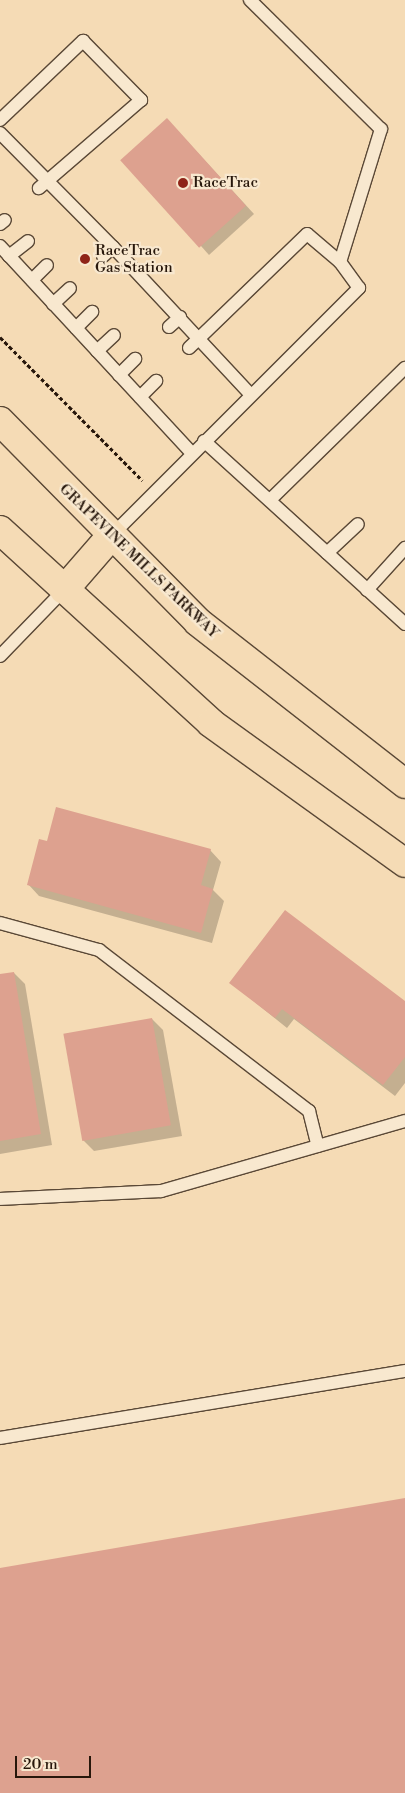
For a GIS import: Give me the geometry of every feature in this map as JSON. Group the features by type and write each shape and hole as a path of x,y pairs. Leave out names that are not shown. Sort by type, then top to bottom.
{"main road":[{"name":"GRAPEVINE MILLS PARKWAY","path":"0,420 111,536 198,622 405,784"},
{"path":"0,530 211,724 405,863"},
{"path":"64,590 111,536"}],"lane":[{"path":"250,0 381,130 340,262"},
{"path":"0,120 83,41 141,100 44,184"},
{"path":"0,133 86,229 113,247 131,276 151,298 180,317 251,395"},
{"path":"111,536 204,440 359,288 340,262 308,234 189,348"},
{"path":"10,256 28,241"},
{"path":"0,246 192,453"},
{"path":"104,256 113,247"},
{"path":"32,280 47,265"},
{"path":"53,304 70,288"},
{"path":"76,328 92,312"},
{"path":"169,327 180,317"},
{"path":"97,351 114,335"},
{"path":"119,375 135,359"},
{"path":"270,500 405,368"},
{"path":"140,397 156,381"},
{"path":"204,440 405,624"},
{"path":"327,553 358,524"},
{"path":"367,590 405,548"},
{"path":"0,656 64,590"},
{"path":"0,923 99,950 309,1111 318,1146"},
{"path":"0,1199 161,1191 404,1122"},
{"path":"0,1438 405,1370"}],"path":[{"path":"0,337 154,492"}],"building":[{"name":"RaceTrac","path":"167,118 246,206 199,248 120,160"},
{"path":"56,807 211,849 201,885 213,889 201,933 27,885 39,839 47,841"},
{"path":"285,910 405,1001 405,1057 383,1085 282,1009 275,1018 229,983"},
{"path":"14,972 41,1134 0,1141 0,974"},
{"path":"152,1018 171,1125 82,1141 63,1034"},
{"path":"405,1498 405,1793 0,1793 0,1568"}],"place":[{"name":"RaceTrac","path":"183,183"},
{"name":"RaceTrac Gas Station","path":"85,259"}]}
